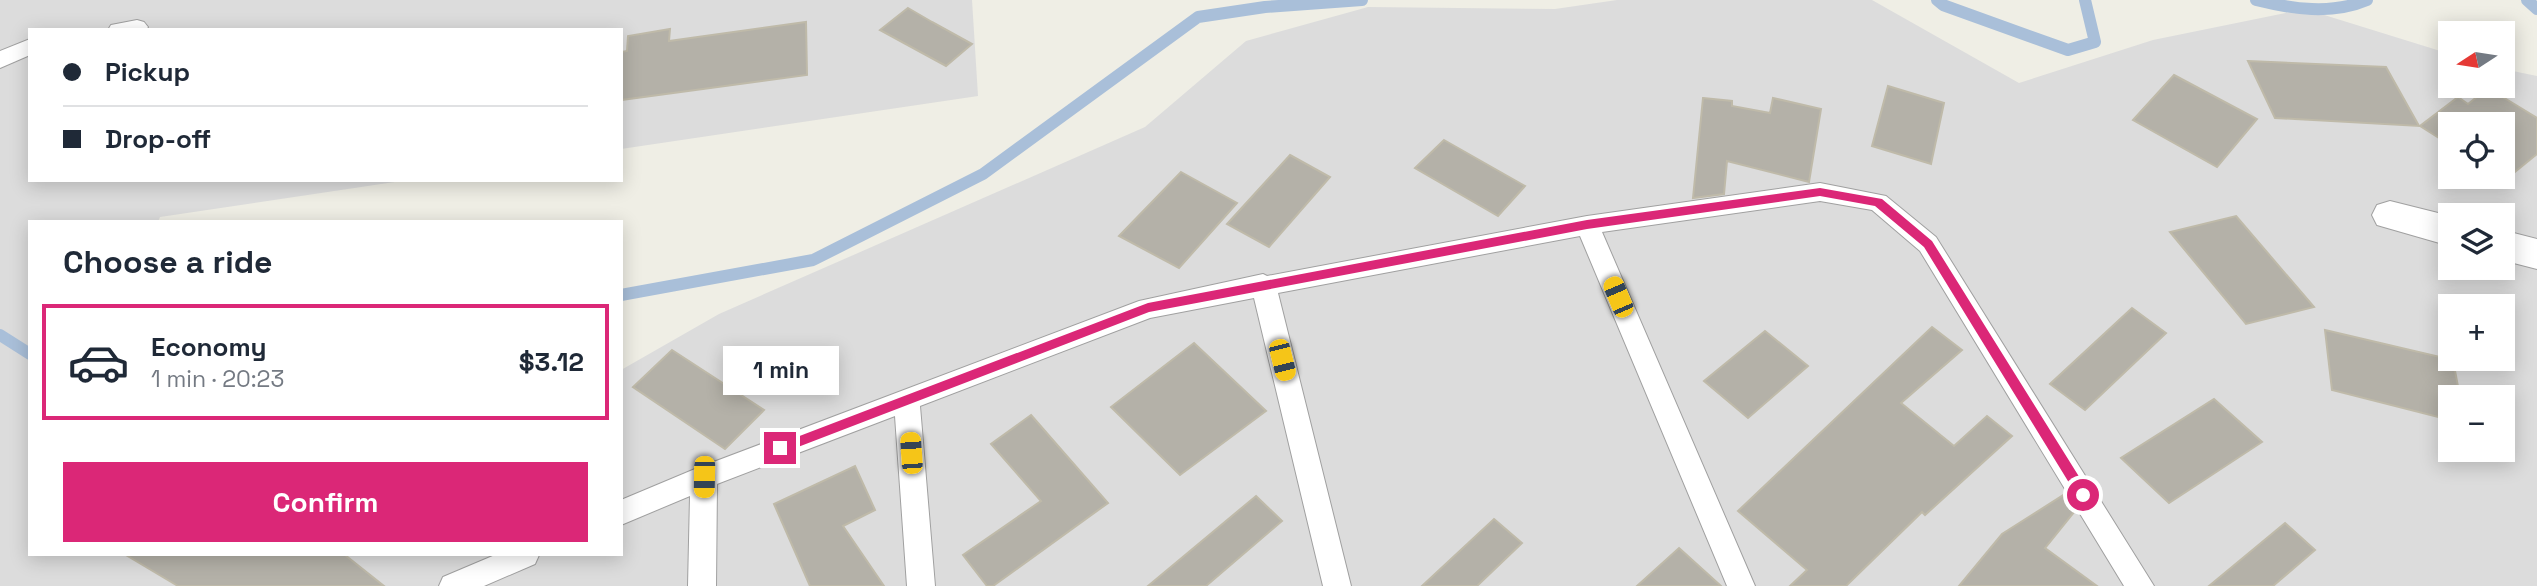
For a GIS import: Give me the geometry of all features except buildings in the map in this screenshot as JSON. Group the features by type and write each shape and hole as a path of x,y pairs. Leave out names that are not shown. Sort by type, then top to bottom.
{"street":[{"path":"2390,215 2438,228"},
{"path":"2515,248 2537,254"}],"lane":[{"path":"0,60 28,47"},
{"path":"623,512 704,477 1148,307 1587,225 1820,192 1878,202 1928,244 2140,586"},
{"path":"1587,225 1741,586"},
{"path":"1263,284 1338,586"},
{"path":"907,400 921,586"},
{"path":"702,586 704,477"},
{"path":"453,586 523,556"}],"shaded area":[{"path":"0,0 972,0 978,96 623,149 623,28 28,28 28,182 395,182 160,217 159,220 28,220 28,556 623,556 623,369 719,314 1145,127 1246,41 1368,7 1555,9 1617,0 1872,0 2019,83 2153,40 2305,9 2438,50 2438,98 2515,98 2515,71 2537,76 2537,586 0,586"}],"waterway":[{"path":"623,295 813,260 983,174 1198,17 1265,7 1362,0"},
{"path":"1937,0 1943,5 2068,50 2095,42 2085,0"},
{"path":"2256,0 2312,9 2340,8 2367,0"},
{"path":"2527,0 2537,9"},
{"path":"0,335 28,353"}],"route":[{"path":"780,448 1148,307 1587,225 1820,192 1878,202 1928,244 2083,495"}]}
